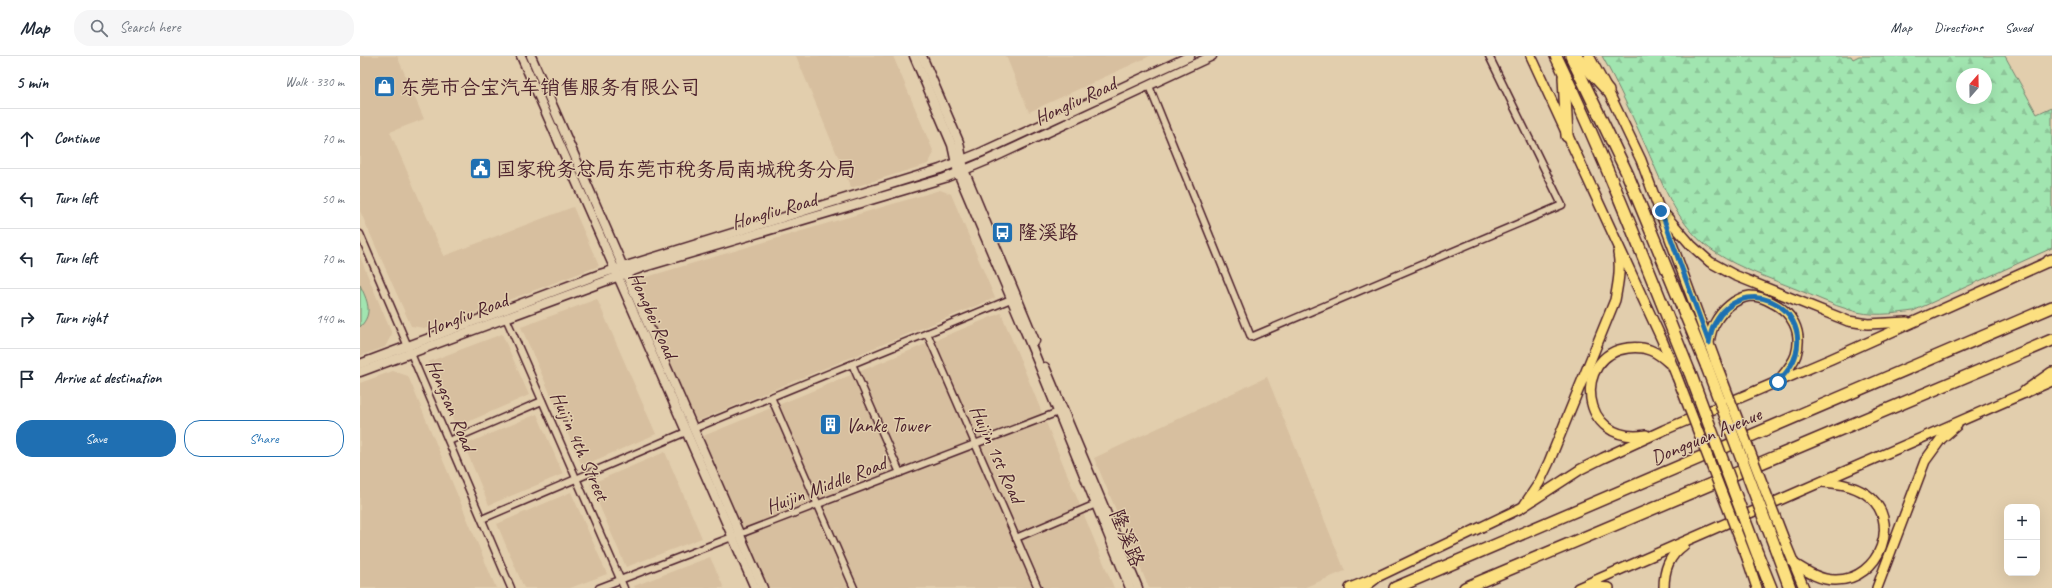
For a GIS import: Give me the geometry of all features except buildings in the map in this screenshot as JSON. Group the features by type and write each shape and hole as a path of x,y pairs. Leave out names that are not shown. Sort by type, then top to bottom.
{"highway":[{"path":"1556,56 1631,224 1690,374 1771,588"},
{"path":"1571,56 1627,173 1711,365 1780,545 1790,588"},
{"path":"1576,56 1608,91"},
{"path":"1564,72 1567,136"},
{"name":"Dongguan Avenue","path":"1395,588 2052,307"},
{"path":"1465,588 2052,340"},
{"path":"2025,392 2052,373"},
{"path":"1362,588 1375,578"}],"main road":[{"path":"1531,56 1672,365 1747,558 1757,588"},
{"path":"1589,56 1608,91 1641,160 1709,343 1711,365"},
{"path":"1661,211 1691,245 1710,262 1734,275 1848,320 1868,324 1891,324 1916,321"},
{"path":"1521,508 1539,483 1549,462 1615,300 1620,264 1616,242"},
{"path":"1350,588 1375,578 1521,508 1581,469 1657,433 1778,382 2051,260"},
{"path":"1709,343 1714,324 1724,310 1735,301 1751,296 1766,299 1780,307 1792,319 1797,331 1798,345 1796,356 1778,382"},
{"path":"1657,433 1635,436 1618,434 1606,427 1597,416 1591,400 1591,384 1596,370 1608,356 1622,349 1638,347 1658,352 1672,365"},
{"path":"1581,587 2052,381"},
{"path":"1877,588 1925,462 1941,439 1964,419"},
{"path":"1793,562 1814,576 1835,580 1847,578 1865,571 1875,562 1881,549 1884,535 1883,522 1878,507 1867,495 1844,484 1821,482"},
{"path":"1664,588 1664,576 1668,562 1679,549 1692,538"},
{"path":"1780,545 1793,562 1804,588"},
{"path":"1751,588 1754,577"},
{"path":"1581,587 1609,588"}],"street":[{"name":"Hongbei Road","path":"521,56 620,271 690,430 736,536 755,588"},
{"name":"Hongbei Road","path":"531,56 620,271"},
{"name":"隆溪路","path":"914,56 959,162 961,171 1011,299 1138,588"},
{"name":"隆溪路","path":"922,56 959,142 959,162"},
{"name":"Hongliu Road","path":"360,372 410,350 620,271 959,162 1190,56"},
{"name":"Hongliu Road","path":"360,364 410,350 506,318 620,271 945,178 1212,56"},
{"path":"1149,86 1251,337 1562,205 1489,56"},
{"name":"隆溪路","path":"961,171 1060,411 1130,588"},
{"name":"Hongsan Road","path":"360,234 511,588"},
{"path":"482,520 690,430 1011,299"},
{"name":"Huijin 4th Street","path":"506,318 624,588"},
{"name":"Huijin 1st Road","path":"927,333 1038,588"},
{"path":"852,364 900,473"},
{"path":"771,397 854,588"},
{"path":"449,441 542,401"},
{"name":"Huijin Middle Road","path":"599,588 1060,411"},
{"path":"1016,538 1096,504"},
{"name":"Hongbei Road","path":"736,536 763,588"}],"shaded area":[{"path":"360,56 397,56 424,119 390,132 444,256 573,207 599,266 431,329 411,326 360,211"},
{"path":"796,56 893,56 934,153 928,164 851,188"},
{"path":"1006,56 1150,56 1029,112"},
{"path":"940,190 951,194 995,298 695,422 633,281"},
{"path":"360,257 392,334 385,347 360,356"},
{"path":"597,299 656,434 582,466 521,327"},
{"path":"1001,313 1114,588 767,588 701,437"},
{"path":"502,334 529,395 456,427 428,362"},
{"path":"393,371 408,376 496,588 360,588 360,383"},
{"path":"1267,377 1345,571 1303,588 1149,588 1094,458"},
{"path":"537,414 563,474 489,505 464,445"},
{"path":"665,452 702,538 626,567 590,484"},
{"path":"571,492 607,574 570,588 524,588 497,524"},
{"path":"710,557 724,588 635,588 634,586"}],"green space":[{"path":"1602,56 1851,56 1853,59 1859,56 2005,56 2037,114 2052,107 2052,248 1913,311 1890,314 1865,314 1843,308 1735,264 1716,253 1703,243 1682,220 1674,207 1620,90"},
{"path":"360,285 367,301 368,312 367,317 360,327"}],"place":[{"name":"东莞市合宝汽车销售服务有限公司","path":"385,87"},
{"name":"国家税务总局东莞市税务局南城税务分局","path":"481,169"},
{"name":"隆溪路","path":"1002,232"},
{"name":"Vanke Tower","path":"830,425"}],"route":[{"path":"1661,211 1709,343 1714,324 1724,310 1735,301 1751,296 1766,299 1780,307 1792,319 1797,331 1798,345 1796,356 1778,382"}]}
